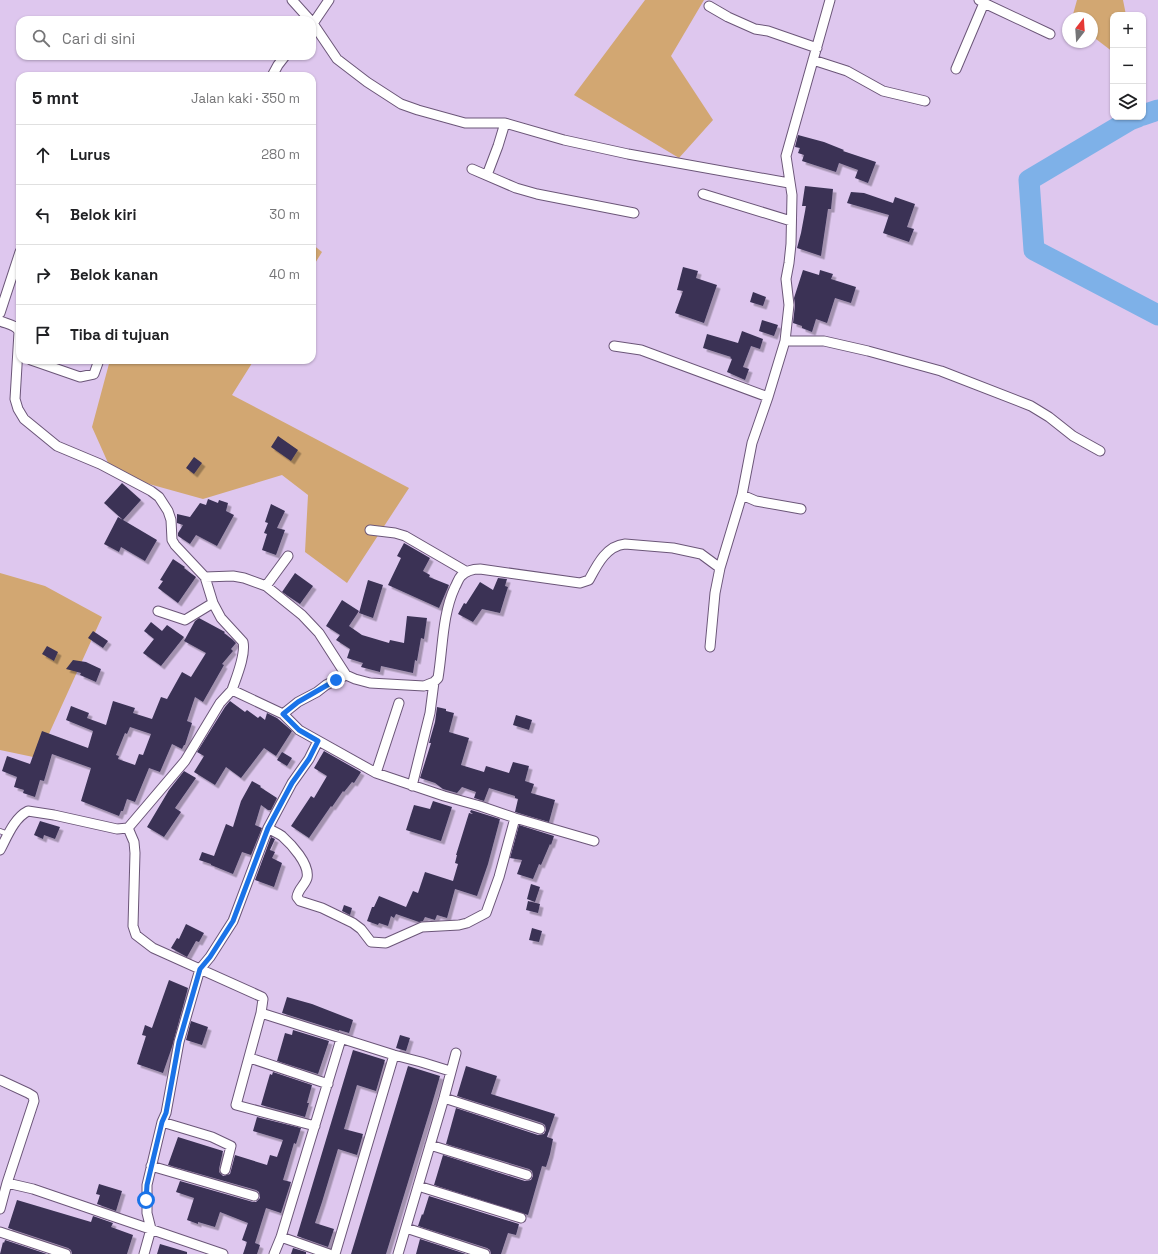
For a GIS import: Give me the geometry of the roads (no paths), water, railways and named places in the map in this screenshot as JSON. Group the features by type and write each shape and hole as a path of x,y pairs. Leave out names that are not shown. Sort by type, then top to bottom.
{"street":[{"path":"292,0 306,16"},
{"path":"316,18 329,0"},
{"path":"710,646 714,593 720,568 742,495 752,443 785,341 789,305 786,279 790,256 792,195 786,156 830,0"},
{"path":"956,69 981,2 1050,34"},
{"path":"709,6 728,17 751,27 768,31 817,48"},
{"path":"316,29 337,59 367,82 401,104 418,110 465,122 505,123 564,140 628,154 790,183"},
{"path":"274,72 282,60"},
{"path":"813,60 847,71 883,91 925,101"},
{"path":"487,175 505,123"},
{"path":"472,169 516,188 537,194 634,213"},
{"path":"703,194 791,221"},
{"path":"0,313 16,264"},
{"path":"0,321 16,328"},
{"path":"785,341 824,341 941,371 1031,406 1049,417 1073,436 1100,451"},
{"path":"614,346 641,350 768,397"},
{"path":"0,850 4,832 28,811 54,815 117,829 128,828 185,761 220,703 232,690 240,667 244,646 243,642 220,618 213,603 205,577 174,545 168,511 159,498 151,490 100,464 58,446 24,418 18,409 15,399 18,364"},
{"path":"43,364 80,377 94,374 98,364"},
{"path":"742,495 756,501 801,509"},
{"path":"370,530 406,536 467,572"},
{"path":"205,577 233,576 244,578 266,586 302,615 319,633 346,676 370,683 424,686 434,682 438,678 446,610 452,594 461,576 474,569 565,581 585,582 589,580 606,553 618,545 625,544 673,548 701,554 720,568"},
{"path":"266,586 288,556"},
{"path":"158,611 185,620 213,603"},
{"path":"283,714 298,702 346,676"},
{"path":"412,786 430,713 434,682"},
{"path":"232,690 283,714 299,730 376,773 412,786 594,841"},
{"path":"376,773 399,703"},
{"path":"144,1254 151,1229 146,1200 147,1185 162,1122 166,1113 179,1042 200,969 210,957 233,921 268,828 292,783 309,759 318,741"},
{"path":"268,828 281,835 303,860 307,872 307,878 298,891 297,897 300,901 322,908 353,923 361,929 371,942 386,943 422,926 460,925 486,913 499,876 515,818"},
{"path":"128,828 134,842 135,853 133,926 136,935 153,948 262,997 263,1002 261,1013 236,1105 315,1126"},
{"path":"261,1013 341,1039 450,1071"},
{"path":"274,1254 281,1237 341,1039"},
{"path":"398,1254 456,1053"},
{"path":"335,1254 394,1055"},
{"path":"250,1058 328,1084"},
{"path":"0,1080 33,1096 34,1101 0,1209"},
{"path":"444,1098 540,1129"},
{"path":"162,1122 212,1137 231,1146 225,1170"},
{"path":"430,1145 527,1175"},
{"path":"151,1166 254,1196"},
{"path":"7,1183 33,1189 223,1254"},
{"path":"418,1186 521,1218"},
{"path":"406,1228 485,1254"},
{"path":"0,1232 66,1254"},
{"path":"281,1237 329,1254"}],"waterway":[{"path":"1146,114 1158,110"},
{"path":"1130,120 1029,180 1034,250 1158,315"}]}
